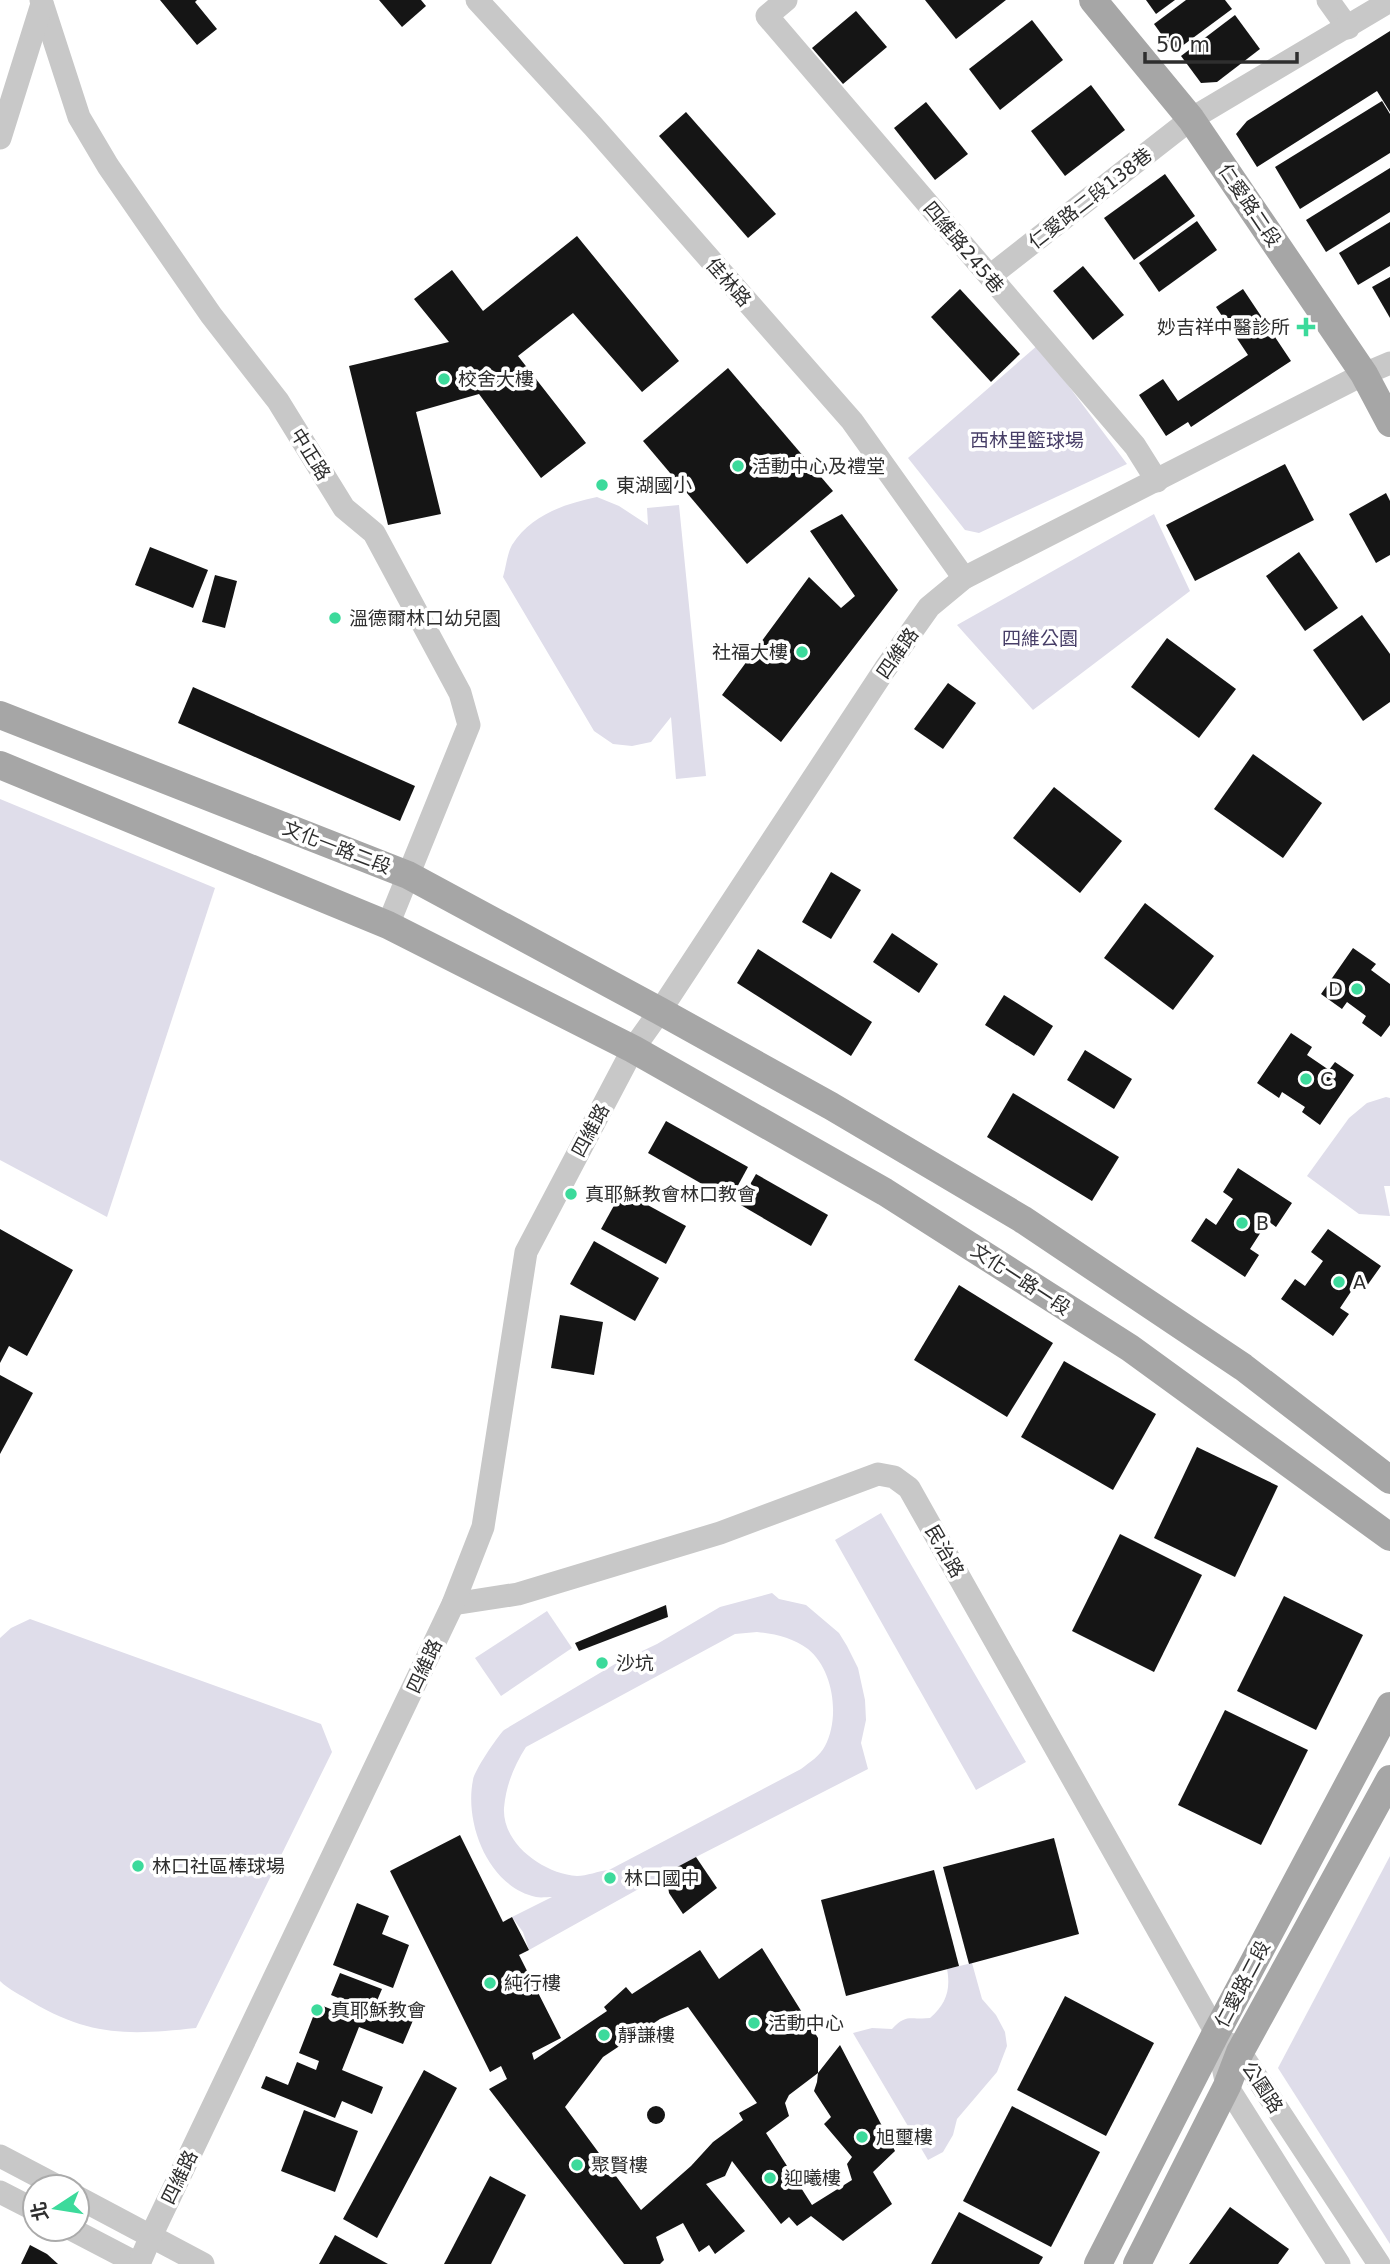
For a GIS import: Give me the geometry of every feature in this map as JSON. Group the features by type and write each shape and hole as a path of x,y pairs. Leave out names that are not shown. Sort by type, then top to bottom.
{"main road":[{"name":"仁愛路二段","path":"1093,0 1191,119 1364,374 1390,423"},
{"name":"文化一路二段","path":"0,715 408,875 660,1011"},
{"path":"0,765 388,925 633,1049"},
{"path":"660,1011 831,1106 1022,1219 1243,1367 1390,1480"},
{"name":"文化一路一段","path":"633,1049 885,1192 1130,1348 1390,1537"},
{"name":"仁愛路二段","path":"1098,2264 1216,2033 1390,1706"},
{"name":"仁愛路二段","path":"1137,2264 1227,2086 1240,2052 1390,1779"}],"street":[{"name":"佳林路","path":"477,0 593,126 852,421 964,578"},
{"name":"四維路245巷","path":"786,0 768,16 1135,446 1157,481"},
{"path":"1328,0 1348,28"},
{"name":"仁愛路二段138巷","path":"989,276 1191,119 1390,1"},
{"path":"0,138 42,2"},
{"name":"中正路","path":"42,2 79,117 108,166 211,315 278,401 344,508 374,533 460,693 469,725 388,925"},
{"name":"四維路","path":"139,2264 453,1604 483,1527 526,1252 633,1049 929,607 964,578 1390,363"},
{"name":"民治路","path":"453,1604 518,1594 720,1533 877,1474 894,1477 909,1488 1216,2033"},
{"name":"公園路","path":"1216,2033 1240,2052 1380,2264"},
{"name":"公園路","path":"1216,2033 1227,2086 1339,2264"},
{"path":"1280,2170 1305,2152"},
{"path":"0,2156 32,2173"},
{"path":"0,2192 21,2203"},
{"path":"91,2204 204,2264"},
{"path":"91,2239 139,2264"}],"green space":[{"name":"西林里籃球場","path":"1038,345 1127,464 979,533 965,530 908,458"},
{"path":"597,497 619,506 648,525 647,508 679,505 706,776 676,779 671,717 651,742 632,746 613,744 594,731 503,577 512,545 529,526 549,512"},
{"name":"四維公園","path":"1154,514 1190,591 1033,710 957,625"},
{"path":"0,799 215,888 107,1217 0,1160"},
{"path":"1390,1098 1390,1186 1384,1186 1390,1216 1359,1214 1307,1176 1349,1118 1367,1103"},
{"path":"881,1513 1026,1762 976,1790 835,1540"},
{"path":"772,1593 779,1599 806,1605 839,1633 858,1668 865,1700 866,1720 861,1743 868,1769 696,1857 529,1950 523,1932 512,1917 552,1897 536,1897 519,1891 505,1881 493,1867 477,1834 472,1815 471,1797 477,1769 504,1730 615,1664 657,1644 720,1607","holes":["757,1632 778,1635 802,1645 817,1658 824,1669 832,1695 832,1722 825,1746 814,1759 801,1769 609,1870 581,1876 564,1874 551,1870 527,1855 510,1834 504,1808 511,1776 526,1747 735,1634"]},
{"path":"547,1611 572,1648 501,1696 475,1658"},
{"name":"林口社區棒球場","path":"30,1619 321,1724 332,1752 196,2028 131,2032 93,2027 53,2013 0,1981 0,1638 11,1628"},
{"path":"1390,1856 1390,2244 1278,2068"},
{"path":"972,1963 982,1999 996,2015 1005,2032 1007,2046 997,2072 957,2119 953,2135 943,2152 928,2160 853,2033 872,2028 892,2029 909,2018 930,2018 946,1996 947,1969"}],"building":[{"path":"160,0 197,0 195,2 217,29 197,45"},
{"path":"379,0 421,0 426,6 402,27"},
{"path":"925,0 1006,0 956,39"},
{"path":"1146,0 1175,0 1156,14"},
{"path":"1186,0 1225,0 1232,9 1174,52 1154,24"},
{"path":"856,11 887,47 843,84 812,48"},
{"path":"1235,15 1260,49 1217,82 1201,83 1181,56"},
{"path":"1032,20 1063,60 1000,110 969,69"},
{"path":"1390,31 1390,112 1377,91 1257,167 1236,134 1247,121"},
{"path":"1091,85 1125,130 1065,176 1031,131"},
{"path":"1382,101 1390,114 1390,153 1300,209 1275,167"},
{"path":"926,102 968,154 935,180 894,128"},
{"path":"686,112 776,214 748,238 659,136"},
{"path":"1390,168 1390,212 1326,252 1306,220"},
{"path":"1165,174 1195,216 1134,260 1104,218"},
{"path":"1197,221 1217,250 1159,292 1139,263"},
{"path":"1390,222 1390,266 1358,285 1339,253"},
{"name":"校舍大樓","path":"577,236 679,361 642,392 573,313 518,356 586,443 541,478 479,394 416,412 441,514 388,525 349,366 449,342 414,299 452,270 483,311"},
{"path":"1083,266 1124,315 1093,340 1053,291"},
{"path":"1390,277 1390,318 1372,287"},
{"path":"960,289 1020,354 991,382 931,317"},
{"path":"1243,289 1291,361 1191,427 1188,422 1166,436 1139,395 1163,379 1178,401 1248,355 1216,307"},
{"name":"活動中心及禮堂","path":"728,368 833,491 747,564 643,441"},
{"path":"1285,464 1314,520 1195,581 1166,525"},
{"path":"1386,493 1390,501 1390,555 1376,563 1349,514"},
{"name":"社福大樓","path":"842,514 898,590 781,742 722,695 809,577 841,608 855,596 810,531"},
{"path":"150,547 208,570 193,608 135,585"},
{"path":"1299,552 1338,608 1305,631 1266,576"},
{"path":"215,575 237,581 225,628 202,622"},
{"path":"1362,615 1390,654 1390,702 1363,721 1313,650"},
{"path":"1167,638 1236,689 1199,738 1131,687"},
{"path":"948,683 976,703 943,749 914,729"},
{"path":"193,687 415,786 400,821 178,723"},
{"path":"1253,754 1322,803 1283,858 1214,809"},
{"path":"1054,787 1122,841 1080,893 1013,838"},
{"path":"831,872 861,890 831,939 802,922"},
{"path":"1145,903 1214,956 1173,1010 1104,958"},
{"path":"892,933 938,964 919,993 873,962"},
{"name":"D","path":"1353,948 1376,964 1371,970 1390,984 1390,1025 1381,1037 1362,1023 1366,1016 1347,1002 1342,1009 1321,994"},
{"path":"758,949 872,1022 851,1056 737,983"},
{"path":"1004,995 1053,1026 1034,1056 985,1025"},
{"name":"C","path":"1291,1033 1312,1047 1307,1055 1329,1070 1335,1062 1354,1075 1320,1125 1302,1112 1305,1107 1282,1092 1279,1098 1257,1083"},
{"path":"1085,1050 1132,1079 1114,1109 1067,1080"},
{"path":"1013,1093 1119,1157 1092,1201 987,1137"},
{"path":"666,1121 748,1167 730,1200 648,1153"},
{"name":"B","path":"1238,1168 1292,1203 1276,1227 1268,1221 1250,1249 1259,1255 1245,1277 1191,1241 1206,1218 1216,1225 1233,1199 1223,1192"},
{"path":"756,1174 828,1215 811,1246 739,1204"},
{"path":"622,1191 686,1226 666,1264 601,1229"},
{"path":"0,1229 73,1270 27,1356 9,1346 0,1363"},
{"name":"A","path":"1328,1229 1381,1266 1364,1290 1356,1284 1340,1308 1349,1314 1333,1336 1281,1299 1295,1279 1305,1286 1323,1261 1311,1252"},
{"path":"594,1241 659,1278 635,1321 570,1284"},
{"path":"959,1285 1053,1343 1007,1417 914,1360"},
{"path":"560,1315 603,1322 594,1375 551,1368"},
{"path":"1064,1361 1156,1414 1113,1490 1021,1437"},
{"path":"0,1375 33,1393 0,1454"},
{"path":"1197,1447 1278,1486 1235,1577 1154,1538"},
{"path":"1120,1534 1202,1575 1154,1672 1072,1631"},
{"path":"1284,1596 1363,1635 1316,1730 1237,1691"},
{"path":"666,1605 668,1617 579,1651 575,1643"},
{"path":"1225,1710 1308,1750 1261,1845 1178,1805"},
{"path":"460,1835 503,1922 512,1917 529,1950 519,1955 561,2038 532,2053 534,2060 607,2011 604,2007 626,1987 632,1994 700,1950 719,1979 762,1948 818,2038 818,2073 840,2045 895,2151 873,2172 892,2204 843,2241 811,2216 797,2226 789,2217 781,2224 732,2161 725,2176 706,2184 745,2231 715,2254 709,2245 699,2252 683,2223 656,2237 664,2260 660,2264 624,2264 489,2089 507,2079 501,2066 490,2072 390,1871","holes":["688,2007 757,2103 739,2113 743,2120 713,2142 691,2166 641,2210 565,2107 603,2057 660,2019","818,2073 814,2091 831,2117 824,2124 852,2157 847,2164 852,2180 812,2205 766,2133 789,2116 785,2103 789,2095"]},
{"path":"1054,1838 1079,1934 969,1964 943,1867"},
{"path":"696,1857 717,1888 683,1914 669,1893 666,1873"},
{"path":"934,1870 959,1966 846,1996 821,1900"},
{"path":"357,1903 389,1916 382,1934 409,1945 393,1988 333,1965"},
{"path":"340,1973 382,1989 376,2003 414,2018 403,2044 359,2027 342,2070 383,2087 372,2114 342,2101 335,2118 261,2088 266,2076 288,2085 297,2062 316,2070 319,2061 299,2053 318,2004 343,2014 348,2002 331,1995"},
{"path":"1065,1996 1154,2043 1106,2136 1017,2090"},
{"path":"424,2070 457,2088 377,2238 343,2219"},
{"path":"652,2106 660,2106 665,2115 663,2122 652,2124 647,2119 647,2111"},
{"path":"1012,2106 1100,2152 1051,2247 963,2201"},
{"path":"304,2110 358,2131 335,2192 281,2171"},
{"path":"490,2176 526,2195 491,2264 444,2264"},
{"path":"1230,2207 1289,2249 1278,2264 1189,2264"},
{"path":"959,2212 1043,2257 1039,2264 931,2264"},
{"path":"335,2235 388,2264 319,2264"},
{"path":"30,2245 47,2254 58,2264 21,2264"}],"place":[{"name":"妙吉祥中醫診所","path":"1306,327"},
{"name":"校舍大樓","path":"444,379"},
{"name":"活動中心及禮堂","path":"738,466"},
{"name":"東湖國小","path":"602,485"},
{"name":"溫德爾林口幼兒園","path":"335,618"},
{"name":"社福大樓","path":"802,652"},
{"name":"D","path":"1357,989"},
{"name":"C","path":"1306,1079"},
{"name":"真耶穌教會林口教會","path":"571,1194"},
{"name":"B","path":"1242,1223"},
{"name":"A","path":"1339,1282"},
{"name":"沙坑","path":"602,1663"},
{"name":"林口社區棒球場","path":"138,1866"},
{"name":"林口國中","path":"610,1878"},
{"name":"純行樓","path":"490,1983"},
{"name":"真耶穌教會","path":"317,2010"},
{"name":"活動中心","path":"754,2023"},
{"name":"靜謙樓","path":"604,2035"},
{"name":"旭璽樓","path":"862,2137"},
{"name":"聚賢樓","path":"577,2165"},
{"name":"迎曦樓","path":"770,2178"}]}
